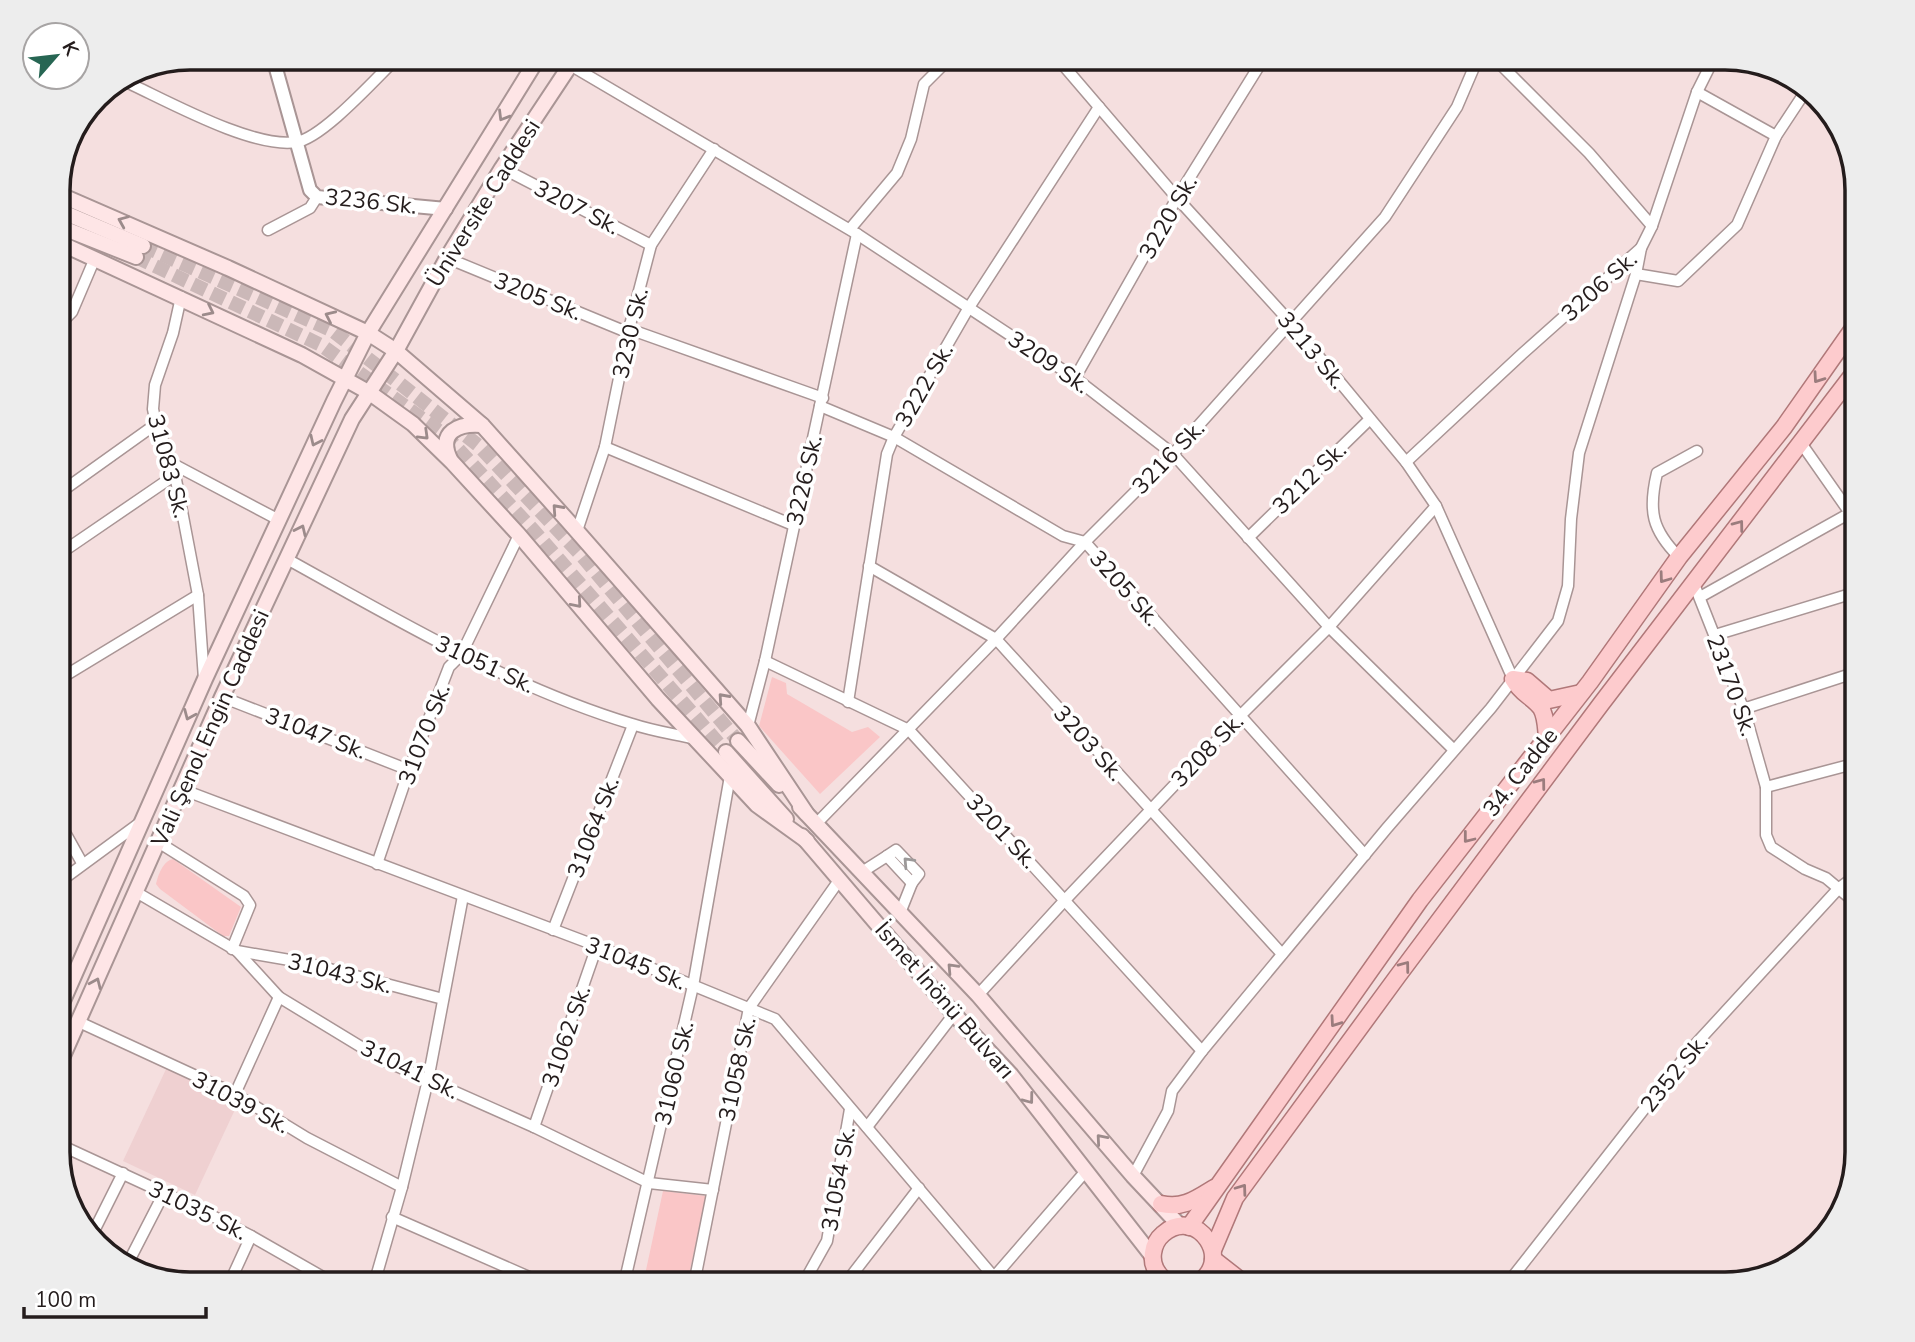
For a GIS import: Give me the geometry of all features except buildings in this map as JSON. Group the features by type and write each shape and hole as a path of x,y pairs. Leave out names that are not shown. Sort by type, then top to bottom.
{"main road":[{"name":"Üniversite Caddesi","path":"344,379 368,333 531,70"},
{"name":"Üniversite Caddesi","path":"370,393 447,258 567,70"},
{"path":"70,199 368,333 396,351 482,425 577,531 748,726 806,813"},
{"path":"70,216 139,252 70,230"},
{"path":"70,247 302,355 370,393 413,424 519,535 695,739 757,805 807,841"},
{"name":"34. Cadde","path":"1153,1272 1154,1245 1159,1237 1166,1231 1185,1227 1222,1183 1420,900 1581,693 1679,557 1784,426 1845,340"},
{"name":"Vali Şenol Engin Caddesi","path":"70,982 344,379"},
{"name":"34. Cadde","path":"1208,1272 1235,1198 1413,955 1697,591 1845,385"},
{"name":"Vali Şenol Engin Caddesi","path":"70,1042 222,697 352,419 370,393"},
{"path":"452,462 446,447 452,432 461,425 482,425"},
{"path":"1513,679 1527,681 1545,704 1547,737"},
{"path":"1545,704 1581,693"},
{"name":"İsmet İnönü Bulvarı","path":"738,741 978,995 1133,1176 1185,1227"},
{"name":"İsmet İnönü Bulvarı","path":"726,752 807,841 954,1014 1011,1075 1085,1172 1153,1272"},
{"path":"1161,1204 1175,1207 1191,1202 1222,1183"},
{"path":"1185,1227 1203,1233 1209,1241 1213,1255 1232,1272"}],"street":[{"name":"3236 Sk.","path":"276,70 310,190 317,197 446,209"},
{"path":"133,85 251,139 297,143 325,127 384,70"},
{"name":"3209 Sk.","path":"587,70 854,232 1075,378 1173,454 1329,628 1454,750"},
{"name":"3226 Sk.","path":"748,726 765,661 822,402 854,232 897,173 911,139 925,84 938,70"},
{"name":"3213 Sk.","path":"1067,70 1177,198 1291,323 1406,462 1436,506 1513,679"},
{"name":"3220 Sk.","path":"1075,378 1177,198 1257,70"},
{"name":"3216 Sk.","path":"816,824 996,639 1085,542 1173,454 1385,217 1457,107 1473,70"},
{"path":"1506,70 1589,153 1652,226"},
{"name":"3206 Sk.","path":"1406,462 1642,248 1652,226 1697,92 1708,70"},
{"path":"1697,92 1776,136"},
{"path":"1636,274 1678,281 1737,225 1776,136 1801,98"},
{"name":"3222 Sk.","path":"848,702 887,454 968,309 1099,107"},
{"name":"3230 Sk.","path":"577,531 605,447 629,331 652,245 714,149"},
{"name":"3207 Sk.","path":"502,168 652,245"},
{"path":"268,230 310,208 317,197"},
{"path":"1133,1176 1168,1111 1172,1091 1202,1051 1513,679 1558,621 1568,586 1571,519 1579,453 1642,248"},
{"path":"70,314 95,258"},
{"name":"3205 Sk.","path":"447,258 629,331 822,402 894,438 1063,536 1085,542 1365,855"},
{"name":"31083 Sk.","path":"181,297 173,333 155,385 153,409 174,470 198,595 205,680"},
{"name":"3212 Sk.","path":"1248,538 1370,419"},
{"path":"70,485 156,424"},
{"path":"1801,443 1845,506"},
{"path":"605,447 793,525"},
{"path":"1679,557 1662,540 1653,514 1652,492 1657,473 1697,451"},
{"path":"70,546 174,470 279,520"},
{"name":"3208 Sk.","path":"978,995 1240,716 1329,628 1436,506"},
{"path":"1697,591 1845,521"},
{"name":"31070 Sk.","path":"377,864 409,769 449,667 461,655 519,535"},
{"name":"31051 Sk.","path":"287,559 461,655 633,725 695,739"},
{"name":"3203 Sk.","path":"869,566 996,639 1282,954"},
{"name":"23170 Sk.","path":"1697,591 1743,709 1766,788 1766,835 1771,847 1839,888"},
{"path":"70,673 198,595"},
{"path":"1715,635 1845,596"},
{"name":"3201 Sk.","path":"765,661 909,730 1202,1051"},
{"path":"1743,709 1845,676"},
{"name":"31047 Sk.","path":"222,697 409,769"},
{"name":"31064 Sk.","path":"553,930 633,725"},
{"path":"1766,788 1845,766"},
{"name":"31060 Sk.","path":"627,1272 693,986 730,776"},
{"name":"31045 Sk.","path":"181,789 597,946 775,1019 919,1188 985,1272"},
{"path":"70,873 145,819"},
{"path":"70,842 82,863"},
{"path":"158,842 244,896 250,905 234,950"},
{"path":"862,873 887,856 912,883 900,913"},
{"name":"31058 Sk.","path":"696,1272 726,1112 749,1008 840,879"},
{"name":"2352 Sk.","path":"1516,1272 1692,1048 1845,884"},
{"path":"1839,888 1845,893"},
{"name":"31041 Sk.","path":"136,892 234,950 279,998 381,1059 534,1127 649,1183 713,1190"},
{"path":"377,1272 428,1080 463,896"},
{"name":"31062 Sk.","path":"534,1127 597,946"},
{"name":"31043 Sk.","path":"234,950 307,963 443,999"},
{"path":"235,1094 279,998"},
{"name":"31054 Sk.","path":"867,1127 954,1014"},
{"name":"31039 Sk.","path":"79,1022 235,1094 307,1138 401,1187"},
{"name":"31054 Sk.","path":"810,1272 827,1241 850,1109"},
{"name":"31035 Sk.","path":"70,1149 251,1236 314,1272"},
{"path":"998,1272 1085,1172"},
{"path":"96,1226 123,1173"},
{"path":"854,1272 919,1188"},
{"path":"131,1257 164,1193"},
{"path":"393,1217 518,1272"},
{"path":"234,1272 251,1236"}],"shaded area":[{"path":"772,677 786,683 787,694 852,732 868,727 880,737 820,794 759,726"},
{"path":"173,859 241,907 229,936 223,936 156,884 164,865"},
{"path":"167,1067 239,1101 195,1195 123,1161"},
{"path":"663,1191 706,1196 690,1272 646,1272"}],"tunnel":[{"path":"143,246 333,331 479,446 582,556 738,741"},
{"path":"136,257 321,345 446,436 535,532 726,752"}]}
